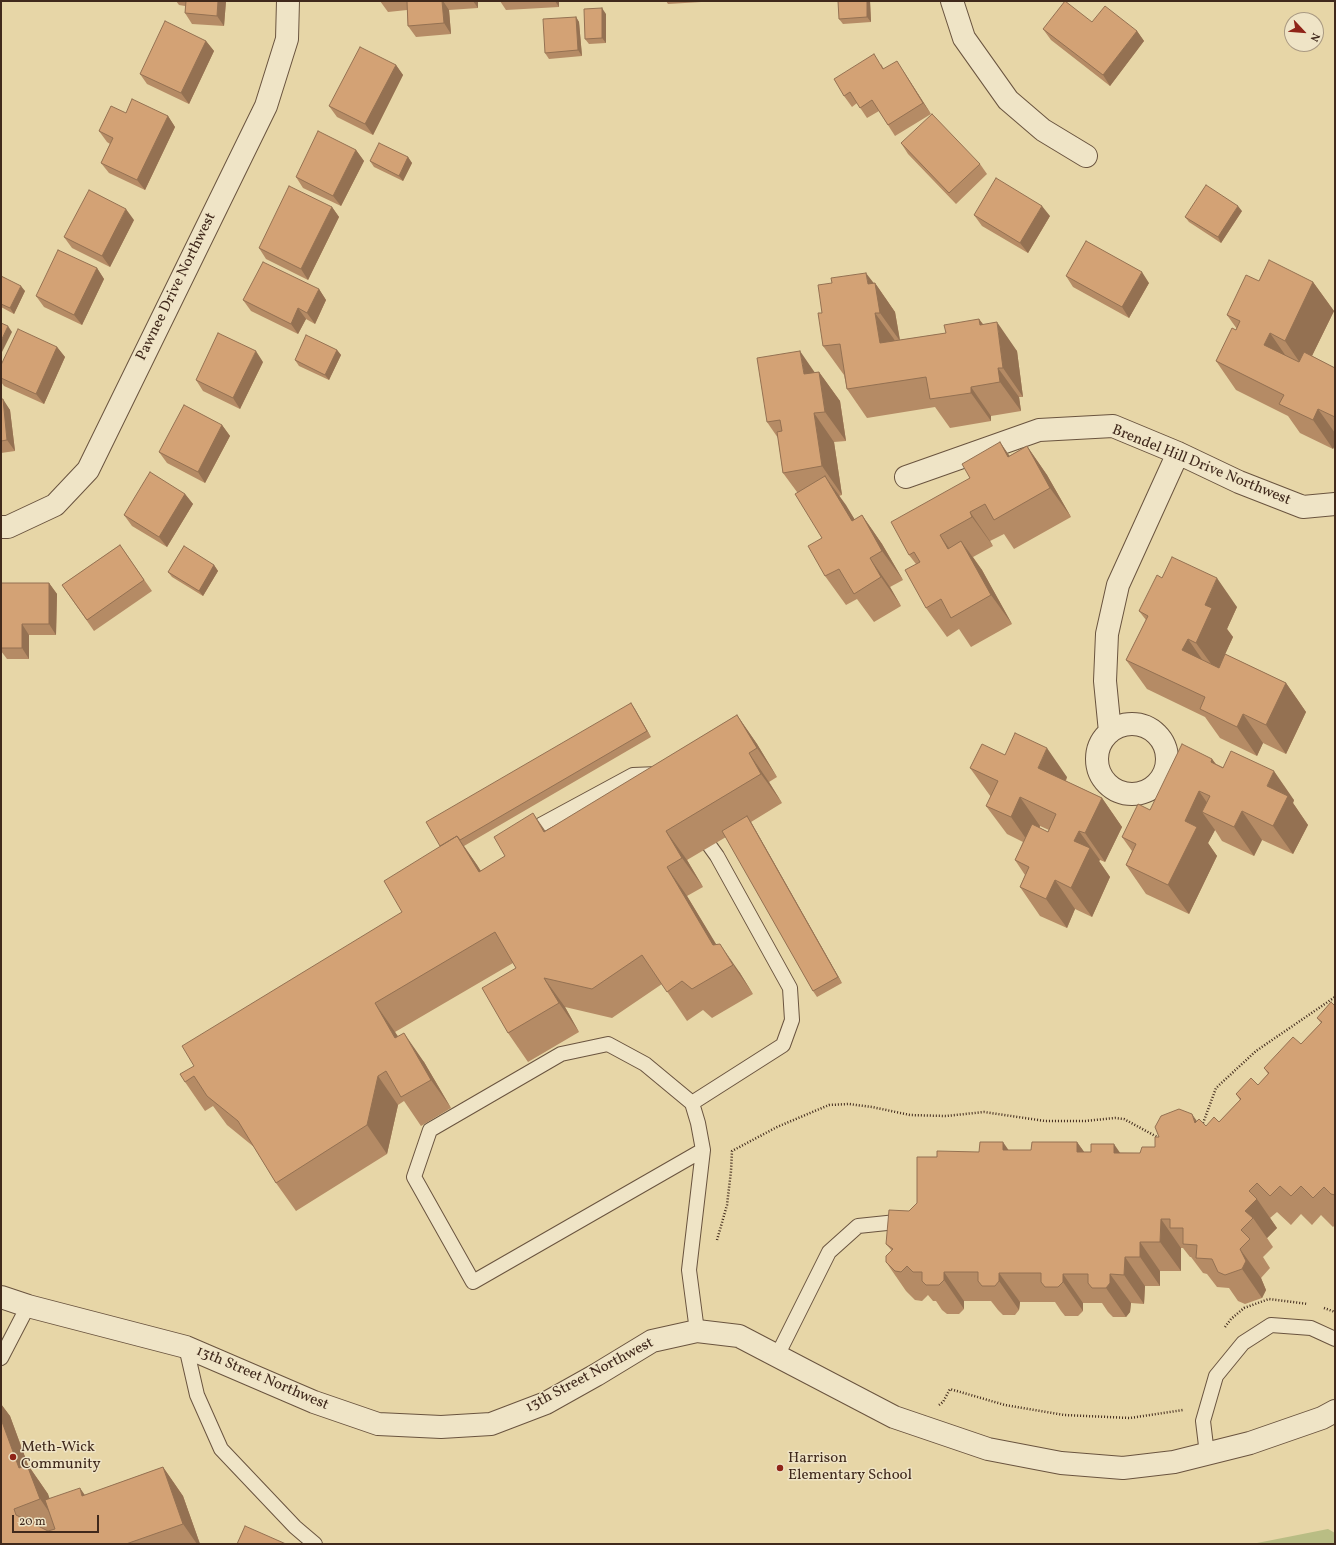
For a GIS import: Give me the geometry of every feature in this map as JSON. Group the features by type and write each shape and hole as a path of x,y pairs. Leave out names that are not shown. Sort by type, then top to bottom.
{"street":[{"name":"Pawnee Drive Northwest","path":"1,527 8,527 55,504 88,470 266,106 287,39 288,1"},
{"path":"952,1 964,38 1008,100 1043,130 1086,156"},
{"name":"Brendel Hill Drive Northwest","path":"906,476 1039,430 1113,426 1178,453 1238,482 1303,507 1335,504"},
{"path":"1110,732 1105,681 1106,641 1118,585 1178,453"},
{"name":"13th Street Northwest","path":"1,1297 28,1306 186,1347 314,1402 378,1424 441,1426 491,1424 546,1403 652,1341 697,1331 739,1336 894,1417 988,1449 1061,1463 1123,1468 1174,1462 1250,1443 1322,1418 1335,1411"}],"lane":[{"path":"515,839 634,775 659,774 668,786"},
{"path":"690,818 716,856 790,988 792,1020 783,1045 692,1103"},
{"path":"697,1331 689,1270 703,1150 698,1123 692,1103 645,1064 608,1044 561,1054 430,1130 414,1177 473,1282 703,1150"},
{"path":"777,1356 829,1252 858,1226 915,1220"},
{"path":"1,1358 28,1306"},
{"path":"1207,1454 1203,1421 1216,1376 1243,1343 1271,1325 1311,1328 1335,1339"},
{"path":"186,1347 197,1395 221,1449 295,1527 315,1544"}],"path":[{"path":"1195,1126 1202,1126 1216,1088 1256,1051 1335,997"},
{"path":"715,1247 727,1205 732,1151 777,1127 829,1105 849,1104 910,1115 946,1116 984,1112 1045,1121 1115,1118 1124,1119 1163,1140"},
{"path":"1223,1330 1231,1319 1244,1308 1269,1298 1309,1304"},
{"path":"1322,1307 1335,1312"},
{"path":"936,1406 943,1402 950,1389 1005,1405 1064,1415 1130,1418 1186,1410"}],"green space":[{"path":"1328,1529 1335,1533 1335,1544 1252,1544"}],"building":[{"path":"186,1 218,1 217,16 185,13"},
{"path":"407,1 442,1 444,23 408,26"},
{"path":"838,1 867,1 867,17 839,19"},
{"path":"1065,1 1092,22 1105,6 1137,31 1103,75 1043,29"},
{"path":"602,8 602,38 585,39 584,9"},
{"path":"576,17 578,50 545,53 543,19"},
{"path":"165,21 206,41 181,93 140,74"},
{"path":"360,47 396,65 365,124 329,106"},
{"path":"874,54 883,69 897,61 923,103 888,125 872,100 860,108 850,92 844,96 834,79"},
{"path":"132,99 168,116 137,180 101,163 113,138 99,131 111,106 126,113"},
{"path":"932,114 980,164 949,193 901,143"},
{"path":"318,131 356,150 333,196 296,177"},
{"path":"379,143 408,157 399,176 370,161"},
{"path":"996,178 1042,206 1020,243 974,215"},
{"path":"1206,185 1238,206 1218,237 1185,217"},
{"path":"289,186 332,207 301,269 259,248"},
{"path":"89,190 126,209 102,256 64,237"},
{"path":"1086,241 1142,272 1122,307 1066,276"},
{"path":"58,250 97,268 74,315 36,296"},
{"path":"1269,260 1313,282 1285,341 1270,333 1264,345 1299,362 1304,352 1335,368 1335,417 1318,409 1313,420 1279,404 1284,395 1216,361 1232,328 1236,330 1240,321 1227,315 1246,275 1259,281"},
{"path":"263,262 319,289 307,313 298,308 291,324 243,300"},
{"path":"866,273 868,284 875,283 880,313 875,313 880,343 946,333 944,325 979,319 980,325 997,322 1003,368 998,368 1000,382 971,387 971,393 930,399 926,377 847,389 840,344 823,346 818,313 822,313 818,285 832,283 831,278"},
{"path":"1,276 21,286 10,308 1,304"},
{"path":"1,323 8,326 1,341"},
{"path":"18,329 57,347 36,394 1,378 1,365"},
{"path":"218,333 256,351 233,398 196,380"},
{"path":"306,335 337,350 325,375 295,360"},
{"path":"800,351 804,374 819,372 825,412 814,413 822,466 783,473 777,432 782,431 780,420 767,422 757,358"},
{"path":"1,399 3,399 7,440 1,441"},
{"path":"184,405 222,425 198,472 159,452"},
{"path":"1000,442 1008,457 1027,446 1050,488 994,520 985,504 970,512 972,517 940,535 948,549 961,541 991,595 951,618 941,599 926,608 905,570 920,562 914,552 909,555 891,522 970,478 962,464"},
{"path":"150,472 185,494 159,537 124,515"},
{"path":"825,476 852,521 862,515 882,551 870,558 881,577 854,594 839,569 825,576 808,546 822,538 795,494"},
{"path":"120,545 144,580 87,620 62,585"},
{"path":"184,546 214,565 199,591 168,572"},
{"path":"1172,557 1217,578 1205,605 1212,608 1196,643 1188,639 1182,650 1219,668 1225,654 1286,683 1266,725 1243,714 1237,727 1200,709 1205,697 1126,660 1148,616 1139,611 1157,575 1162,578"},
{"path":"1,583 49,583 49,624 22,624 22,648 1,648"},
{"path":"631,703 647,731 460,840 457,836 440,846 426,822"},
{"path":"737,715 757,748 749,753 761,774 666,831 682,858 667,867 713,945 720,944 733,965 692,989 682,981 667,992 642,955 592,989 544,978 559,1003 508,1033 482,988 516,968 495,932 375,1003 395,1038 404,1033 431,1080 401,1097 386,1071 378,1076 367,1125 276,1183 238,1121 207,1096 194,1076 185,1082 180,1074 194,1066 182,1046 402,912 384,881 457,836 479,872 505,856 494,837 533,813 544,832"},
{"path":"1015,733 1047,748 1038,768 1102,798 1085,833 1079,831 1074,841 1090,848 1071,888 1055,880 1046,899 1020,887 1029,867 1015,860 1032,824 1048,832 1056,814 1020,797 1011,817 986,806 998,781 970,768 982,744 1005,755"},
{"path":"1182,744 1212,759 1211,762 1223,768 1231,751 1274,771 1267,786 1288,796 1273,826 1242,811 1234,827 1202,812 1210,796 1199,791 1185,821 1197,827 1168,885 1126,865 1136,844 1122,837 1138,804 1150,810"},
{"path":"747,816 838,977 813,991 722,831"},
{"path":"1331,1002 1335,1006 1335,1195 1331,1194 1324,1187 1313,1198 1301,1186 1291,1196 1280,1186 1270,1196 1257,1183 1249,1191 1257,1199 1245,1211 1253,1218 1241,1230 1250,1239 1240,1249 1246,1261 1242,1269 1225,1275 1218,1272 1212,1259 1196,1258 1197,1245 1183,1244 1183,1228 1170,1228 1170,1219 1161,1219 1160,1242 1140,1242 1140,1257 1125,1257 1124,1275 1110,1274 1110,1283 1106,1288 1092,1288 1088,1283 1088,1274 1063,1274 1063,1282 1058,1287 1045,1287 1041,1282 1041,1273 999,1273 999,1281 995,1286 982,1286 978,1281 978,1272 944,1272 944,1280 939,1285 926,1285 922,1281 922,1272 913,1272 907,1266 901,1272 895,1271 886,1262 886,1256 893,1249 886,1244 889,1210 909,1211 917,1203 917,1157 937,1157 937,1151 979,1152 980,1142 1003,1142 1003,1150 1031,1150 1032,1142 1077,1142 1077,1152 1091,1152 1091,1144 1114,1144 1114,1153 1140,1153 1142,1147 1155,1147 1155,1137 1159,1137 1155,1127 1161,1116 1179,1109 1192,1114 1195,1123 1199,1119 1206,1126 1214,1117 1219,1122 1241,1099 1236,1094 1251,1078 1258,1085 1269,1073 1264,1068 1293,1037 1301,1044 1322,1022 1317,1018"},
{"path":"1,1419 19,1468 27,1465 40,1499 14,1509 16,1515 48,1531 55,1529 45,1500 80,1488 82,1496 163,1467 183,1524 126,1544 1,1544"},
{"path":"245,1526 286,1544 237,1544"}],"place":[{"name":"Meth-Wick Community","path":"13,1457"},
{"name":"Harrison Elementary School","path":"780,1468"}]}
